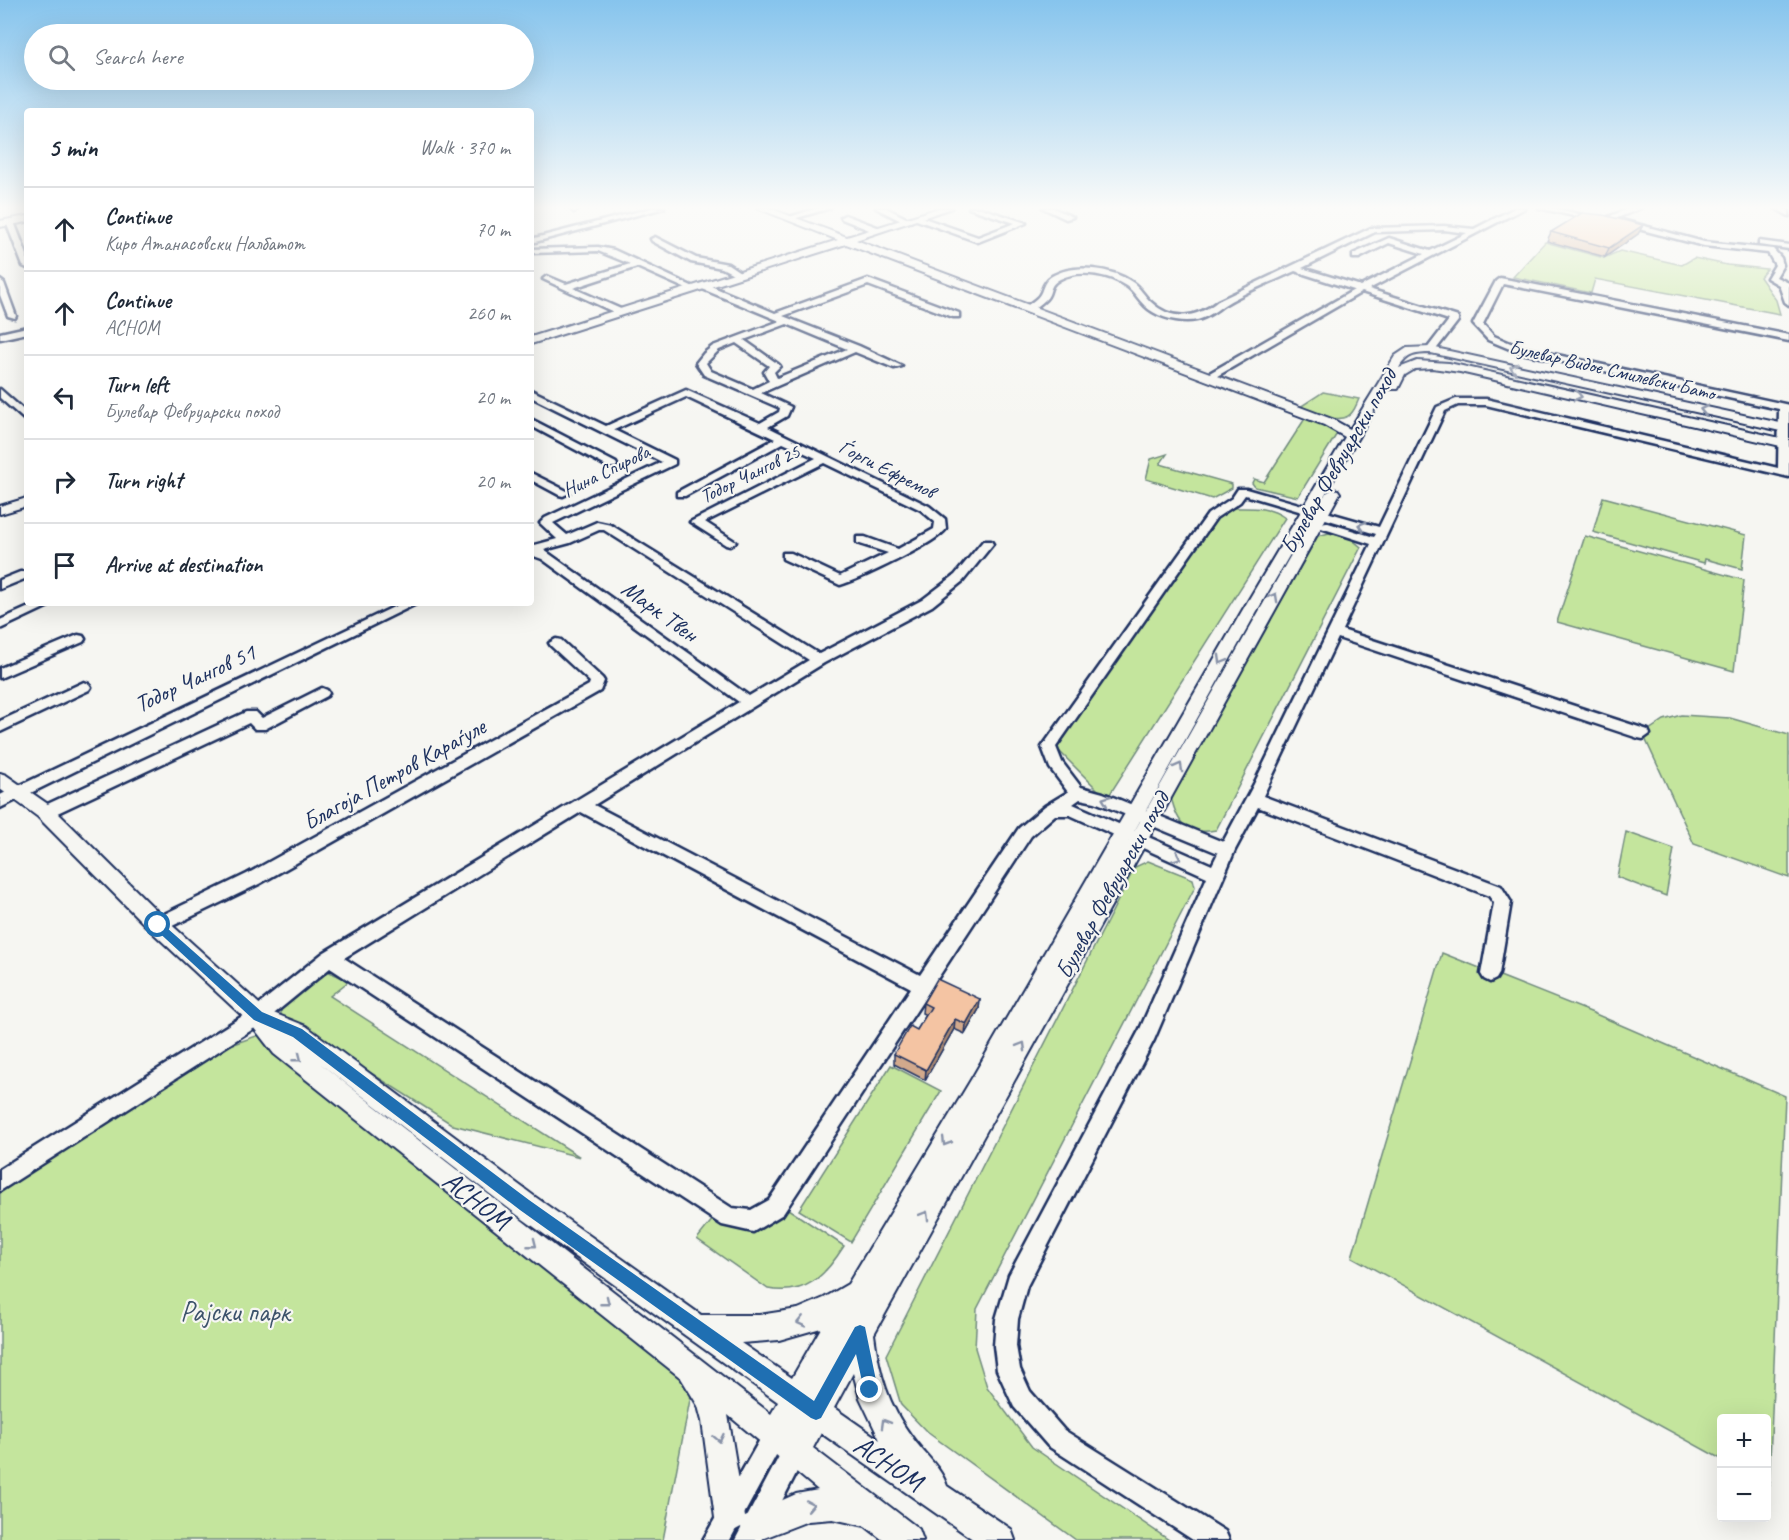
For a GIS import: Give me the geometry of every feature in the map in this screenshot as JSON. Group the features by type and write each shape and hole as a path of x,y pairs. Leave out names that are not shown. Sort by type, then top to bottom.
{"street":[{"path":"549,280 620,312"},
{"path":"566,286 586,280"},
{"path":"679,280 897,366"},
{"path":"534,340 720,280"},
{"path":"953,280 1328,422 1352,436"},
{"path":"1027,309 1043,298 1045,288 1054,280"},
{"path":"1121,280 1140,293 1152,307 1164,313 1187,317 1203,316 1221,303 1269,280"},
{"path":"1330,280 1455,320 1431,350 1420,354 1429,361 1459,369"},
{"path":"1209,377 1380,280"},
{"path":"1216,1540 1056,1438 1022,1399 1009,1370 1005,1346 1007,1319 1017,1283 1147,1034 1227,850 1254,799 1441,409 1456,402 1486,402 1786,473 1786,408 1517,349 1491,338 1478,324 1500,281 1789,338"},
{"path":"774,316 868,282 956,315"},
{"path":"0,283 12,316"},
{"path":"1786,285 1783,292 1789,302"},
{"path":"760,427 783,414 786,408 784,405 707,373 701,363 716,349 774,329 786,321"},
{"path":"0,336 24,331"},
{"path":"737,340 775,366 770,372 774,382"},
{"path":"754,393 774,382 856,348"},
{"name":"Булевар Февруарски поход","path":"1312,516 1352,436 1399,358 1411,350 1431,350"},
{"name":"Булевар Видое Смилевски Бато","path":"1431,350 1787,429"},
{"name":"Булевар Февруарски поход","path":"806,1405 860,1332 1137,825 1312,516 1402,371 1421,364 1459,369"},
{"name":"Булевар Видое Смилевски Бато","path":"1459,369 1787,444"},
{"path":"0,392 24,415"},
{"name":"Ѓорги Ефремов","path":"606,430 686,393 784,438 925,508 938,517 941,524 937,533 899,553"},
{"name":"Нина Спирова","path":"534,394 671,462 549,520 546,524 566,540 597,526 607,527 819,660"},
{"path":"1328,422 1361,422"},
{"path":"534,424 612,465"},
{"path":"681,494 784,438"},
{"name":"Тодор Чангов 25","path":"730,542 696,522 823,459"},
{"path":"534,478 563,493"},
{"path":"1216,874 1137,825 1098,797 1076,792 1055,764 1050,747 1212,516 1239,495 1380,537"},
{"path":"0,510 24,503"},
{"path":"537,552 566,540"},
{"path":"861,540 899,553"},
{"path":"0,1181 258,1016 329,958 819,660 927,603 959,578 987,544"},
{"name":"Марк Твен","path":"537,552 749,703"},
{"path":"787,556 840,581 899,553"},
{"path":"0,585 24,575"},
{"path":"0,625 42,606"},
{"name":"Тодор Чангов 51","path":"8,797 406,606"},
{"path":"1335,632 1643,734"},
{"path":"0,673 78,639"},
{"name":"Благоја Петров Караѓуле","path":"158,925 253,879 595,688 597,681 556,644"},
{"path":"0,727 84,687"},
{"path":"45,812 251,716 260,725 322,693"},
{"path":"0,780 8,797 45,812 158,925 258,1016"},
{"path":"329,958 729,1218 753,1221 777,1207 1025,831 1076,792"},
{"path":"1254,799 1495,891 1503,902 1491,974"},
{"path":"581,805 922,985"},
{"path":"1050,810 1060,807 1071,809 1227,850"},
{"name":"Булевар Февруарски поход","path":"785,1444 806,1405 865,1279 1137,825"},
{"name":"АСНОМ","path":"258,1016 297,1033 525,1205 1000,1540"},
{"name":"АСНОМ","path":"258,1016 282,1047 908,1540"},
{"path":"700,1328 754,1331 826,1315 849,1298 865,1279"},
{"path":"860,1332 871,1394 881,1418 898,1445 947,1502"},
{"path":"688,1366 710,1400 737,1531"},
{"path":"737,1531 785,1444"},
{"path":"737,1531 798,1507 818,1503 844,1505 882,1521"}],"green space":[{"path":"1527,280 1595,280 1591,293"},
{"path":"1600,280 1762,280 1776,300 1780,314"},
{"path":"1323,392 1359,399 1352,413 1337,419 1300,407"},
{"path":"1306,417 1338,432 1298,497 1255,487 1252,483 1254,479 1264,482"},
{"path":"1167,454 1160,464 1232,484 1232,488 1212,499 1146,479 1151,459"},
{"path":"1603,497 1746,535 1742,569 1705,559 1704,563 1593,532"},
{"path":"1232,508 1273,511 1285,518 1110,794 1099,791 1052,744 1209,520 1222,511"},
{"path":"1329,533 1350,538 1361,547 1216,830 1191,829 1181,822 1171,797 1318,536"},
{"path":"1585,536 1744,580 1734,671 1557,622"},
{"path":"1681,715 1730,718 1789,735 1789,878 1694,844 1643,734 1664,720"},
{"path":"1626,832 1674,849 1666,896 1617,877"},
{"path":"1148,861 1193,879 1195,887 977,1309 975,1348 987,1387 1032,1447 1169,1540 1076,1540 927,1432 901,1405 886,1355 1135,867"},
{"path":"1442,953 1593,1013 1785,1096 1771,1436 1771,1414 1717,1414 1717,1457 1352,1257"},
{"path":"323,969 349,981 330,996 580,1157 453,1125 281,1016 281,1007"},
{"name":"Рајски парк","path":"259,1035 648,1352 694,1379 663,1540 0,1540 0,1184 225,1047"},
{"path":"891,1065 941,1091 851,1242 799,1210"},
{"path":"788,1209 844,1246 822,1275 804,1286 781,1290 768,1289 697,1239 713,1219 724,1224 752,1227 769,1221"}],"building":[{"path":"937,979 980,999 966,1024 955,1019 926,1070 894,1054 910,1026 917,1030 931,1007 923,1003"}],"route":[{"path":"158,925 258,1016 297,1033 525,1205 816,1412 860,1332 870,1390"}]}
